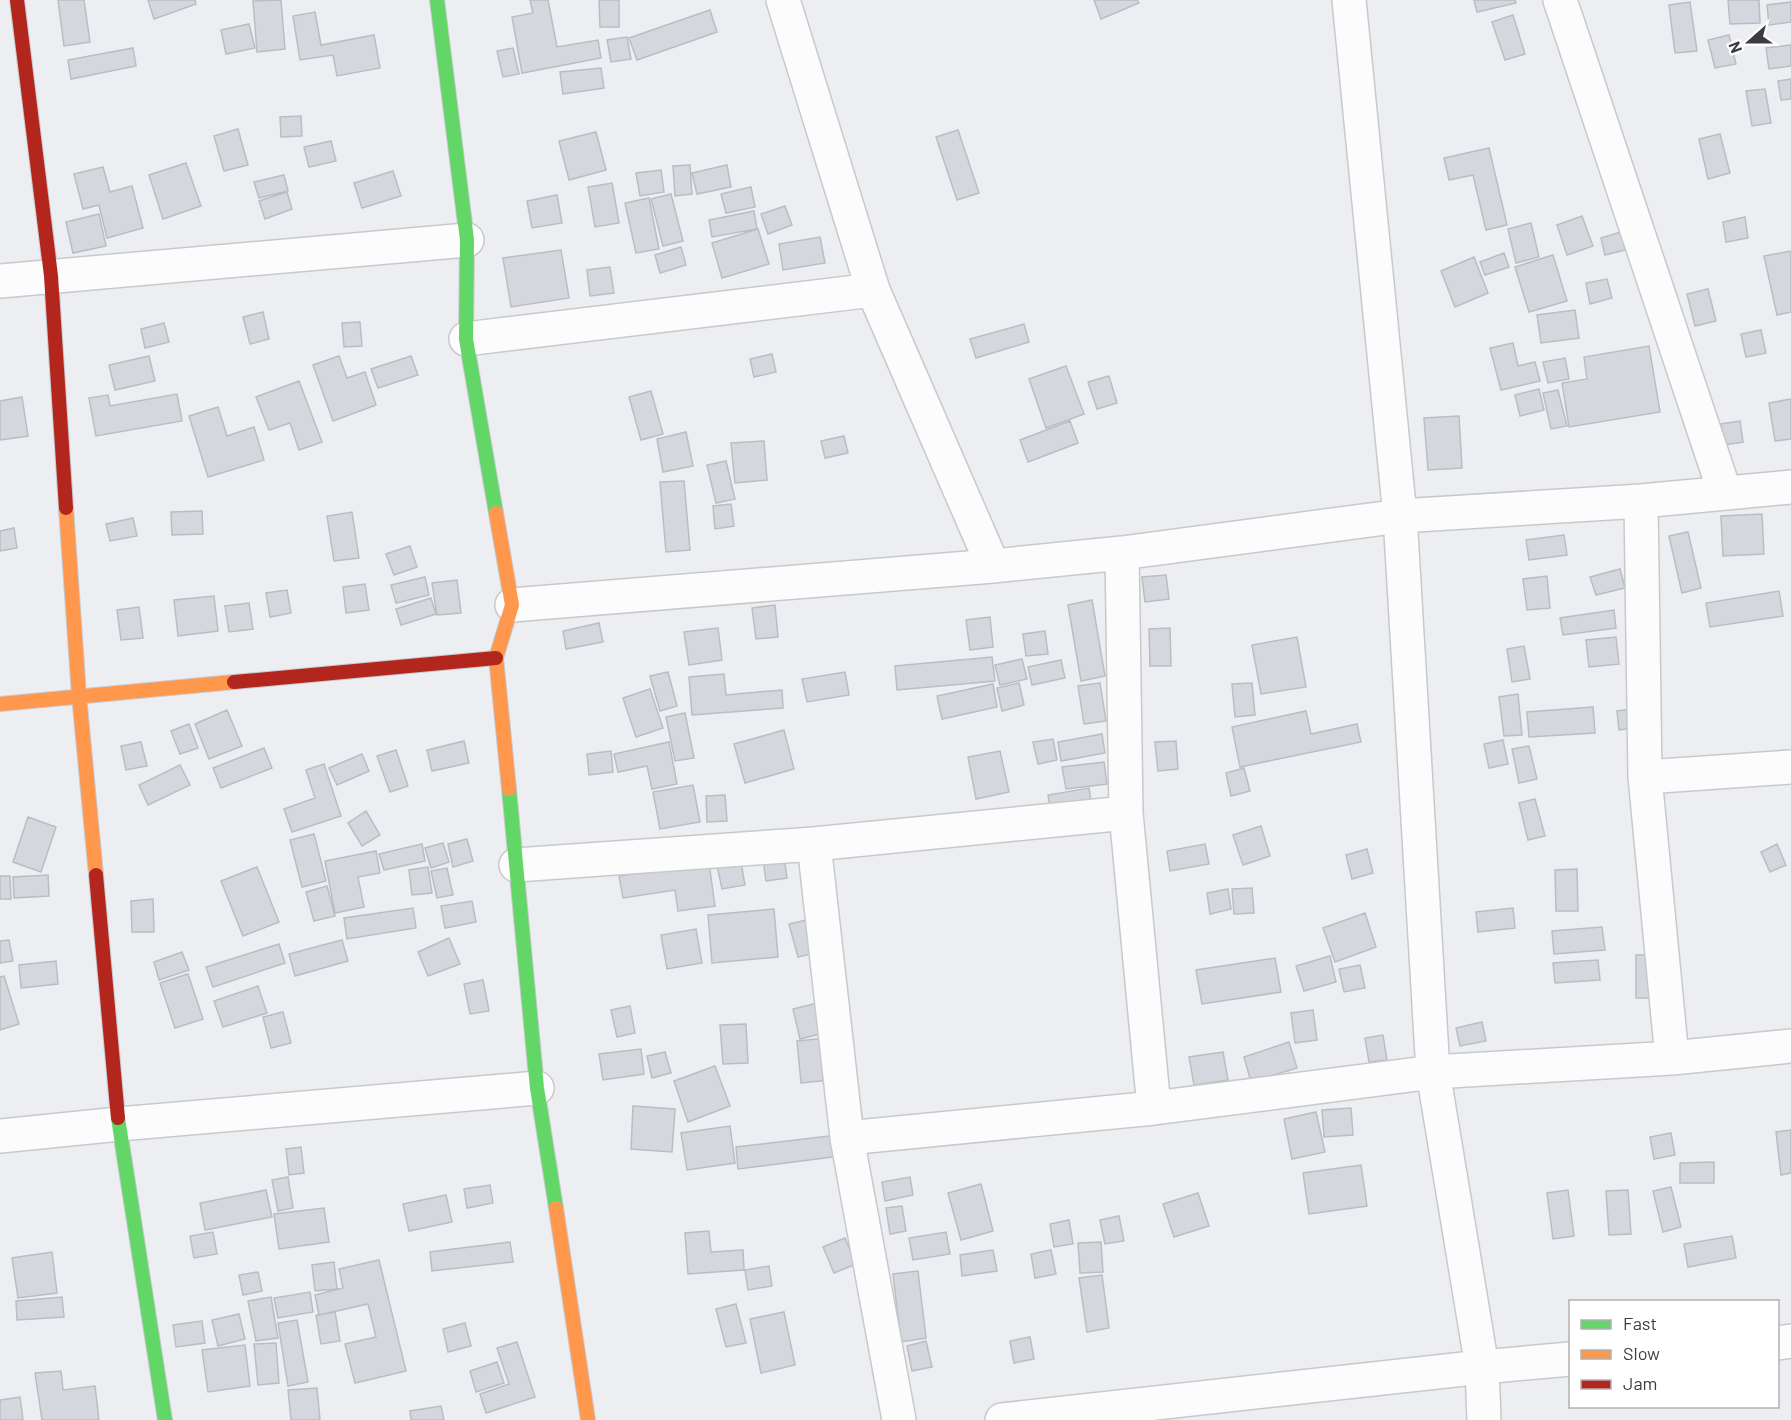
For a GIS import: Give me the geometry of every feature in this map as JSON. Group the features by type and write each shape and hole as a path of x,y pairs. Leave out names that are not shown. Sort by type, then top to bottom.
{"street":[{"path":"17,0 51,276 79,695 119,1124 165,1420"},
{"path":"437,0 467,240 466,339 512,605 496,658 537,1088 588,1420"},
{"path":"783,0 873,290 993,566"},
{"path":"1349,0 1400,516 1433,1072 1482,1366 1484,1420"},
{"path":"1560,0 1725,493"},
{"path":"0,281 467,240"},
{"path":"466,339 873,290"},
{"path":"512,605 993,566 1122,553 1400,516 1641,501 1791,486"},
{"path":"1641,501 1645,777 1672,1058"},
{"path":"1122,553 1126,813 1155,1108"},
{"path":"0,704 496,658"},
{"path":"1645,777 1791,767"},
{"path":"516,865 814,844 1126,813"},
{"path":"814,844 847,1138 899,1420"},
{"path":"847,1138 1155,1108 1433,1072 1672,1058 1791,1046"},
{"path":"0,1136 537,1088"},
{"path":"1002,1420 1482,1366 1569,1359"}],"building":[{"path":"58,0 84,0 90,42 64,46"},
{"path":"148,0 195,0 196,4 154,19"},
{"path":"281,0 285,49 257,52 253,1"},
{"path":"530,0 548,0 557,47 598,40 601,58 522,73 512,17 533,13"},
{"path":"599,0 619,0 619,27 600,27"},
{"path":"1094,0 1137,0 1139,3 1101,19"},
{"path":"1474,0 1515,0 1516,3 1477,12"},
{"path":"1728,0 1759,0 1760,23 1730,24"},
{"path":"1690,2 1697,51 1675,53 1669,5"},
{"path":"1791,2 1791,22 1769,25 1767,5"},
{"path":"710,10 717,32 637,60 629,38"},
{"path":"315,12 321,45 374,35 380,68 337,76 333,55 300,60 293,16"},
{"path":"1513,15 1525,54 1505,60 1492,22"},
{"path":"249,24 255,48 226,54 221,30"},
{"path":"1729,35 1736,64 1715,68 1708,40"},
{"path":"627,37 631,59 611,62 607,40"},
{"path":"1791,45 1791,66 1769,69 1766,48"},
{"path":"133,48 136,66 71,79 68,60"},
{"path":"513,48 519,74 503,77 497,51"},
{"path":"601,68 604,88 563,94 560,72"},
{"path":"1791,79 1791,99 1781,100 1778,81"},
{"path":"1765,89 1771,123 1752,126 1746,91"},
{"path":"301,116 302,136 281,137 280,117"},
{"path":"238,129 248,165 224,171 214,136"},
{"path":"958,130 979,193 957,200 936,137"},
{"path":"596,132 606,170 569,180 559,141"},
{"path":"1720,134 1730,173 1708,179 1699,139"},
{"path":"331,141 336,161 309,167 304,147"},
{"path":"1489,148 1507,225 1486,230 1473,175 1449,180 1444,158"},
{"path":"186,163 201,206 163,219 149,175"},
{"path":"690,165 692,194 675,196 673,166"},
{"path":"727,165 731,187 697,194 692,173"},
{"path":"103,167 110,192 132,186 143,228 107,238 99,205 83,209 74,174"},
{"path":"661,170 664,192 640,196 636,173"},
{"path":"393,171 401,196 362,208 354,183"},
{"path":"284,175 288,191 259,198 254,182"},
{"path":"612,183 619,223 595,227 588,187"},
{"path":"751,187 755,207 726,213 721,194"},
{"path":"287,192 292,209 265,219 259,201"},
{"path":"671,194 683,241 663,246 651,199"},
{"path":"557,195 562,223 532,228 527,201"},
{"path":"649,198 659,249 636,253 625,203"},
{"path":"785,206 792,225 768,234 761,214"},
{"path":"754,211 757,229 712,237 709,220"},
{"path":"99,214 106,246 73,253 66,222"},
{"path":"1582,216 1593,246 1567,255 1557,225"},
{"path":"1745,217 1748,238 1726,242 1723,222"},
{"path":"1531,223 1539,257 1516,263 1508,229"},
{"path":"758,229 769,264 722,278 712,243"},
{"path":"1621,232 1625,250 1605,255 1601,238"},
{"path":"820,237 825,263 783,270 779,244"},
{"path":"681,247 686,265 660,273 655,255"},
{"path":"561,250 569,298 511,307 503,258"},
{"path":"1791,251 1791,312 1777,315 1764,256"},
{"path":"1504,253 1509,267 1485,275 1480,262"},
{"path":"1553,255 1567,301 1529,312 1515,267"},
{"path":"1474,257 1488,293 1455,307 1441,271"},
{"path":"610,267 614,293 590,296 587,270"},
{"path":"1607,279 1612,298 1590,304 1586,283"},
{"path":"1708,289 1716,321 1695,326 1687,294"},
{"path":"1575,310 1579,338 1541,343 1537,315"},
{"path":"263,312 269,339 250,344 243,317"},
{"path":"360,322 362,346 344,347 342,323"},
{"path":"164,323 169,342 145,348 141,329"},
{"path":"1024,324 1029,342 976,358 970,339"},
{"path":"1761,330 1766,353 1746,357 1741,334"},
{"path":"1513,343 1518,366 1535,362 1540,381 1501,390 1490,348"},
{"path":"1649,346 1660,412 1569,427 1562,383 1587,379 1584,357"},
{"path":"772,354 776,372 754,377 750,359"},
{"path":"149,356 155,381 115,390 109,365"},
{"path":"339,356 347,378 365,372 376,405 333,421 313,365"},
{"path":"411,356 418,375 378,388 371,369"},
{"path":"1565,358 1569,379 1548,383 1543,362"},
{"path":"1066,366 1084,414 1046,428 1029,379"},
{"path":"1109,376 1117,403 1097,409 1088,382"},
{"path":"299,381 322,442 299,450 290,423 269,430 256,397"},
{"path":"1539,389 1544,410 1520,416 1515,395"},
{"path":"1558,390 1567,426 1551,429 1543,393"},
{"path":"651,391 663,434 641,440 629,397"},
{"path":"177,394 182,421 96,436 89,398 108,395 110,406"},
{"path":"22,397 28,436 0,440 0,401"},
{"path":"1791,399 1791,439 1775,441 1769,403"},
{"path":"218,407 227,436 254,427 264,460 208,477 189,416"},
{"path":"1459,416 1462,468 1428,470 1424,418"},
{"path":"1070,421 1078,443 1028,462 1020,440"},
{"path":"1740,421 1743,442 1724,445 1721,424"},
{"path":"686,432 693,466 663,472 657,439"},
{"path":"844,436 848,453 825,458 821,441"},
{"path":"764,441 767,480 735,483 731,443"},
{"path":"726,461 735,499 716,503 707,465"},
{"path":"684,481 690,550 666,552 660,482"},
{"path":"731,504 734,526 715,529 713,506"},
{"path":"202,511 203,534 172,535 171,512"},
{"path":"352,512 359,558 334,561 327,516"},
{"path":"1762,514 1764,554 1723,556 1721,516"},
{"path":"133,518 137,536 110,541 106,524"},
{"path":"14,528 17,548 0,551 0,531"},
{"path":"1688,532 1701,588 1682,593 1669,536"},
{"path":"1564,535 1567,555 1529,560 1526,540"},
{"path":"410,546 417,567 394,575 386,554"},
{"path":"1620,569 1625,588 1596,595 1590,577"},
{"path":"1166,575 1169,599 1145,602 1142,577"},
{"path":"1547,576 1550,608 1527,610 1523,579"},
{"path":"425,577 429,595 396,603 391,585"},
{"path":"457,580 461,613 437,615 432,583"},
{"path":"365,584 369,610 346,613 343,587"},
{"path":"287,590 291,613 270,617 266,593"},
{"path":"1779,591 1783,616 1710,627 1706,603"},
{"path":"214,596 218,631 178,636 174,600"},
{"path":"431,598 436,614 401,625 396,609"},
{"path":"1092,600 1105,676 1081,681 1068,605"},
{"path":"249,603 253,629 229,632 225,606"},
{"path":"775,605 778,637 756,639 752,608"},
{"path":"139,607 143,638 121,640 117,610"},
{"path":"1614,610 1616,628 1563,635 1560,618"},
{"path":"990,617 993,647 970,650 966,620"},
{"path":"599,623 603,642 566,649 563,631"},
{"path":"718,628 722,660 689,665 684,632"},
{"path":"1170,628 1171,666 1150,666 1149,629"},
{"path":"1045,631 1048,654 1026,656 1023,634"},
{"path":"1297,637 1306,687 1261,694 1252,645"},
{"path":"1616,637 1619,664 1589,667 1586,640"},
{"path":"1524,646 1530,679 1512,682 1507,649"},
{"path":"992,657 995,681 897,690 895,666"},
{"path":"1022,659 1027,679 1000,685 995,665"},
{"path":"1061,660 1065,678 1032,685 1028,667"},
{"path":"668,672 677,706 660,711 650,676"},
{"path":"845,672 849,695 807,702 802,679"},
{"path":"724,674 726,695 782,690 783,708 692,715 689,677"},
{"path":"1019,683 1024,705 1002,711 997,688"},
{"path":"1100,683 1106,721 1084,724 1078,686"},
{"path":"1252,683 1255,715 1235,717 1232,684"},
{"path":"993,684 997,707 942,719 937,696"},
{"path":"650,689 663,728 636,737 623,698"},
{"path":"1518,694 1522,735 1504,736 1499,697"},
{"path":"1593,707 1595,733 1529,737 1527,712"},
{"path":"1639,708 1641,727 1619,730 1617,711"},
{"path":"227,710 242,746 209,759 195,724"},
{"path":"1306,711 1311,734 1357,724 1361,742 1240,767 1232,727"},
{"path":"685,713 694,758 675,761 666,717"},
{"path":"189,724 198,748 180,754 171,731"},
{"path":"784,730 794,769 745,783 734,744"},
{"path":"1102,734 1105,753 1061,761 1058,742"},
{"path":"1053,739 1057,760 1038,764 1033,742"},
{"path":"1503,740 1508,764 1489,768 1484,744"},
{"path":"464,741 469,763 432,771 427,750"},
{"path":"1176,741 1178,769 1158,771 1155,742"},
{"path":"141,742 147,766 126,770 121,746"},
{"path":"669,742 677,784 652,789 647,766 618,772 614,754"},
{"path":"1529,746 1537,779 1519,783 1512,749"},
{"path":"264,748 272,768 221,788 213,768"},
{"path":"396,750 408,786 390,792 377,756"},
{"path":"611,751 613,772 589,775 587,754"},
{"path":"1000,751 1009,792 976,799 968,757"},
{"path":"362,754 369,771 337,785 329,768"},
{"path":"1104,762 1107,784 1066,789 1062,767"},
{"path":"324,764 341,816 292,832 284,809 315,798 306,770"},
{"path":"180,765 190,785 148,805 139,785"},
{"path":"1244,768 1250,791 1231,796 1226,773"},
{"path":"693,785 700,822 660,829 653,792"},
{"path":"1089,788 1092,808 1051,815 1048,795"},
{"path":"725,795 727,821 707,822 706,796"},
{"path":"1535,799 1545,836 1528,840 1519,803"},
{"path":"366,811 380,835 362,846 348,823"},
{"path":"28,817 56,827 41,872 13,862"},
{"path":"1261,826 1270,856 1243,865 1233,835"},
{"path":"314,834 326,881 302,887 290,840"},
{"path":"467,839 473,861 453,867 448,844"},
{"path":"443,843 449,862 431,868 425,848"},
{"path":"422,844 425,861 384,870 379,854"},
{"path":"1205,844 1209,864 1170,871 1167,851"},
{"path":"1777,844 1786,865 1770,872 1761,852"},
{"path":"1367,849 1373,873 1352,879 1346,855"},
{"path":"376,851 380,873 358,877 364,907 335,913 325,861"},
{"path":"784,856 787,878 766,881 763,859"},
{"path":"740,857 745,885 722,889 716,861"},
{"path":"709,863 715,906 678,911 675,890 623,898 619,876"},
{"path":"257,867 279,922 243,936 221,881"},
{"path":"428,867 432,893 412,895 409,870"},
{"path":"447,868 453,895 437,898 431,871"},
{"path":"1577,869 1578,911 1556,911 1555,870"},
{"path":"48,875 49,896 14,898 13,877"},
{"path":"0,876 10,876 11,899 0,899"},
{"path":"327,886 335,916 314,921 306,892"},
{"path":"1252,888 1254,913 1234,914 1232,889"},
{"path":"1228,889 1231,909 1210,914 1207,893"},
{"path":"153,899 154,932 132,932 131,901"},
{"path":"472,901 476,922 445,928 441,906"},
{"path":"413,908 416,928 347,939 344,918"},
{"path":"1513,908 1515,928 1478,932 1476,912"},
{"path":"774,909 778,957 712,963 708,915"},
{"path":"1365,913 1376,947 1335,962 1323,928"},
{"path":"811,919 819,952 798,957 789,924"},
{"path":"1602,927 1605,950 1554,954 1552,931"},
{"path":"696,929 702,963 667,969 661,935"},
{"path":"449,938 460,964 428,976 418,952"},
{"path":"9,940 13,961 0,963 0,941"},
{"path":"342,940 348,961 295,976 289,954"},
{"path":"279,944 285,963 213,987 206,967"},
{"path":"182,952 189,970 159,980 154,962"},
{"path":"1636,955 1660,955 1660,998 1636,998"},
{"path":"1330,956 1336,982 1304,991 1296,966"},
{"path":"1275,958 1281,992 1202,1004 1196,970"},
{"path":"1598,960 1600,980 1555,983 1553,963"},
{"path":"56,961 58,984 21,988 19,965"},
{"path":"1360,965 1365,988 1344,992 1339,969"},
{"path":"188,974 203,1019 175,1028 160,983"},
{"path":"4,976 19,1024 0,1030 0,977"},
{"path":"483,980 489,1011 470,1014 464,984"},
{"path":"258,986 267,1013 223,1027 214,1001"},
{"path":"818,1003 824,1033 800,1039 793,1009"},
{"path":"630,1006 635,1033 617,1037 611,1010"},
{"path":"1313,1010 1317,1040 1295,1043 1291,1013"},
{"path":"283,1012 291,1043 271,1048 263,1017"},
{"path":"1482,1022 1486,1041 1460,1046 1456,1028"},
{"path":"746,1024 748,1063 723,1064 720,1025"},
{"path":"1383,1035 1387,1060 1369,1062 1365,1038"},
{"path":"827,1038 830,1080 801,1083 797,1041"},
{"path":"1289,1042 1297,1068 1251,1082 1244,1057"},
{"path":"641,1049 644,1074 603,1080 599,1054"},
{"path":"665,1052 671,1073 652,1078 647,1056"},
{"path":"1223,1052 1228,1080 1194,1085 1189,1057"},
{"path":"715,1066 730,1106 688,1122 674,1081"},
{"path":"633,1106 675,1109 672,1152 631,1149"},
{"path":"1351,1108 1353,1135 1324,1137 1322,1110"},
{"path":"1316,1112 1325,1152 1292,1159 1284,1119"},
{"path":"730,1126 735,1163 687,1170 681,1133"},
{"path":"1791,1130 1791,1173 1781,1175 1776,1132"},
{"path":"1671,1133 1675,1155 1654,1159 1650,1137"},
{"path":"837,1135 840,1156 738,1169 736,1147"},
{"path":"301,1147 304,1173 289,1175 286,1149"},
{"path":"1714,1162 1714,1183 1680,1183 1680,1163"},
{"path":"1361,1165 1367,1206 1309,1214 1303,1173"},
{"path":"288,1177 293,1208 278,1211 272,1180"},
{"path":"910,1177 913,1195 885,1201 882,1182"},
{"path":"981,1184 993,1231 961,1240 948,1193"},
{"path":"490,1185 493,1203 467,1208 464,1189"},
{"path":"1671,1187 1681,1227 1663,1232 1653,1191"},
{"path":"266,1190 272,1217 205,1230 200,1203"},
{"path":"1568,1190 1574,1236 1553,1239 1547,1193"},
{"path":"1628,1190 1631,1234 1609,1235 1606,1191"},
{"path":"1198,1193 1209,1226 1174,1237 1163,1204"},
{"path":"446,1195 452,1222 409,1231 403,1204"},
{"path":"902,1206 906,1231 890,1234 886,1208"},
{"path":"324,1208 329,1242 279,1249 274,1214"},
{"path":"1119,1216 1124,1241 1105,1244 1100,1220"},
{"path":"1069,1220 1073,1244 1054,1247 1050,1224"},
{"path":"709,1231 711,1252 743,1250 744,1270 688,1274 685,1233"},
{"path":"213,1232 217,1254 194,1258 190,1236"},
{"path":"946,1232 950,1254 913,1260 909,1238"},
{"path":"1732,1236 1736,1258 1688,1267 1684,1244"},
{"path":"845,1238 856,1264 834,1273 823,1247"},
{"path":"510,1242 513,1262 432,1271 430,1252"},
{"path":"1101,1242 1103,1272 1080,1273 1078,1243"},
{"path":"993,1250 997,1271 962,1276 960,1255"},
{"path":"1051,1250 1056,1274 1035,1278 1031,1254"},
{"path":"52,1252 57,1293 18,1298 12,1258"},
{"path":"379,1260 406,1371 355,1383 345,1344 376,1337 368,1304 319,1315 315,1295 343,1288 339,1269"},
{"path":"334,1262 337,1289 315,1291 312,1265"},
{"path":"769,1266 772,1286 748,1290 745,1270"},
{"path":"918,1271 926,1338 901,1342 893,1274"},
{"path":"258,1272 262,1291 243,1295 239,1275"},
{"path":"1102,1275 1109,1328 1087,1332 1079,1278"},
{"path":"310,1292 313,1312 278,1318 274,1298"},
{"path":"62,1297 64,1317 17,1320 16,1301"},
{"path":"271,1297 278,1338 256,1341 248,1301"},
{"path":"736,1304 746,1343 726,1347 716,1309"},
{"path":"335,1312 340,1341 321,1344 316,1315"},
{"path":"784,1312 795,1365 761,1373 750,1319"},
{"path":"239,1314 245,1339 218,1346 212,1320"},
{"path":"297,1320 308,1382 288,1386 278,1323"},
{"path":"202,1321 205,1343 176,1347 173,1325"},
{"path":"465,1323 471,1346 448,1352 443,1329"},
{"path":"1030,1337 1034,1359 1014,1363 1010,1341"},
{"path":"926,1341 932,1367 912,1371 907,1346"},
{"path":"517,1342 535,1397 486,1413 480,1394 509,1384 497,1348"},
{"path":"276,1343 279,1383 258,1385 254,1344"},
{"path":"245,1345 250,1386 208,1392 202,1350"},
{"path":"497,1362 504,1383 476,1392 470,1371"},
{"path":"61,1371 63,1390 95,1386 99,1420 42,1420 35,1373"},
{"path":"317,1388 320,1420 291,1420 288,1390"},
{"path":"20,1397 23,1420 0,1420 0,1400"},
{"path":"441,1406 444,1420 411,1420 410,1411"}],"traffic: fast":[{"path":"437,0 467,240 466,339 496,513"},
{"path":"509,789 537,1088 556,1208"},
{"path":"118,1118 165,1420"}],"traffic: slow":[{"path":"66,508 79,695 96,875"},
{"path":"496,513 512,605 496,658 509,789"},
{"path":"0,704 234,682"},
{"path":"556,1208 588,1420"}],"traffic: jam":[{"path":"17,0 51,276 66,508"},
{"path":"234,682 496,658"},
{"path":"96,875 118,1118"}]}
